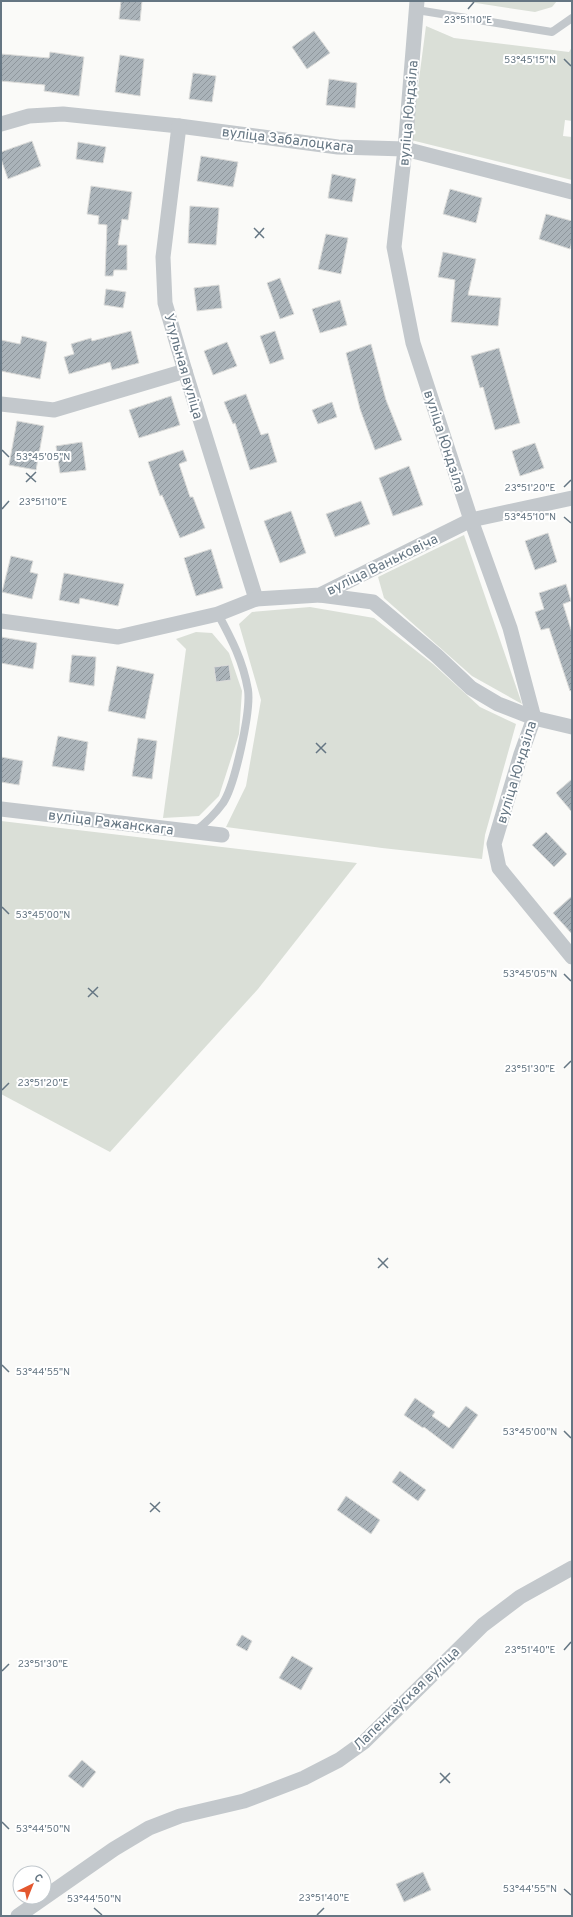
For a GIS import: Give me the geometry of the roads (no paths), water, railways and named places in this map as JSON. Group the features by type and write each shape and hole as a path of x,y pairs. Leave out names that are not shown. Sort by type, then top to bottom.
{"street":[{"name":"вуліца Юндзіла","path":"417,6 405,149 394,247 413,343 471,520 510,628 534,718 521,754 494,844 499,868 572,957"},
{"name":"вуліца Забалоцкага","path":"1,124 29,116 63,114 179,126 338,147 405,149 572,192"},
{"name":"Утульная вуліца","path":"179,126 163,256 166,303 185,371 256,599"},
{"path":"1,404 54,410 185,371"},
{"name":"вуліца Ваньковіча","path":"1,621 118,637 218,614 256,599 320,595 471,520 572,498"},
{"path":"320,595 373,602 436,655 471,688 498,704 534,718 572,726"},
{"name":"вуліца Ражанскага","path":"1,809 222,835"},
{"name":"Лапенкаўская вуліца","path":"18,1916 114,1849 149,1828 180,1816 244,1801 304,1778 338,1760 364,1742 483,1625 520,1597 572,1568"}],"lane":[{"path":"417,6 552,32 572,18"},
{"path":"193,832 206,823 224,802 234,776 245,731 248,692 242,664 236,647 218,614"}]}
